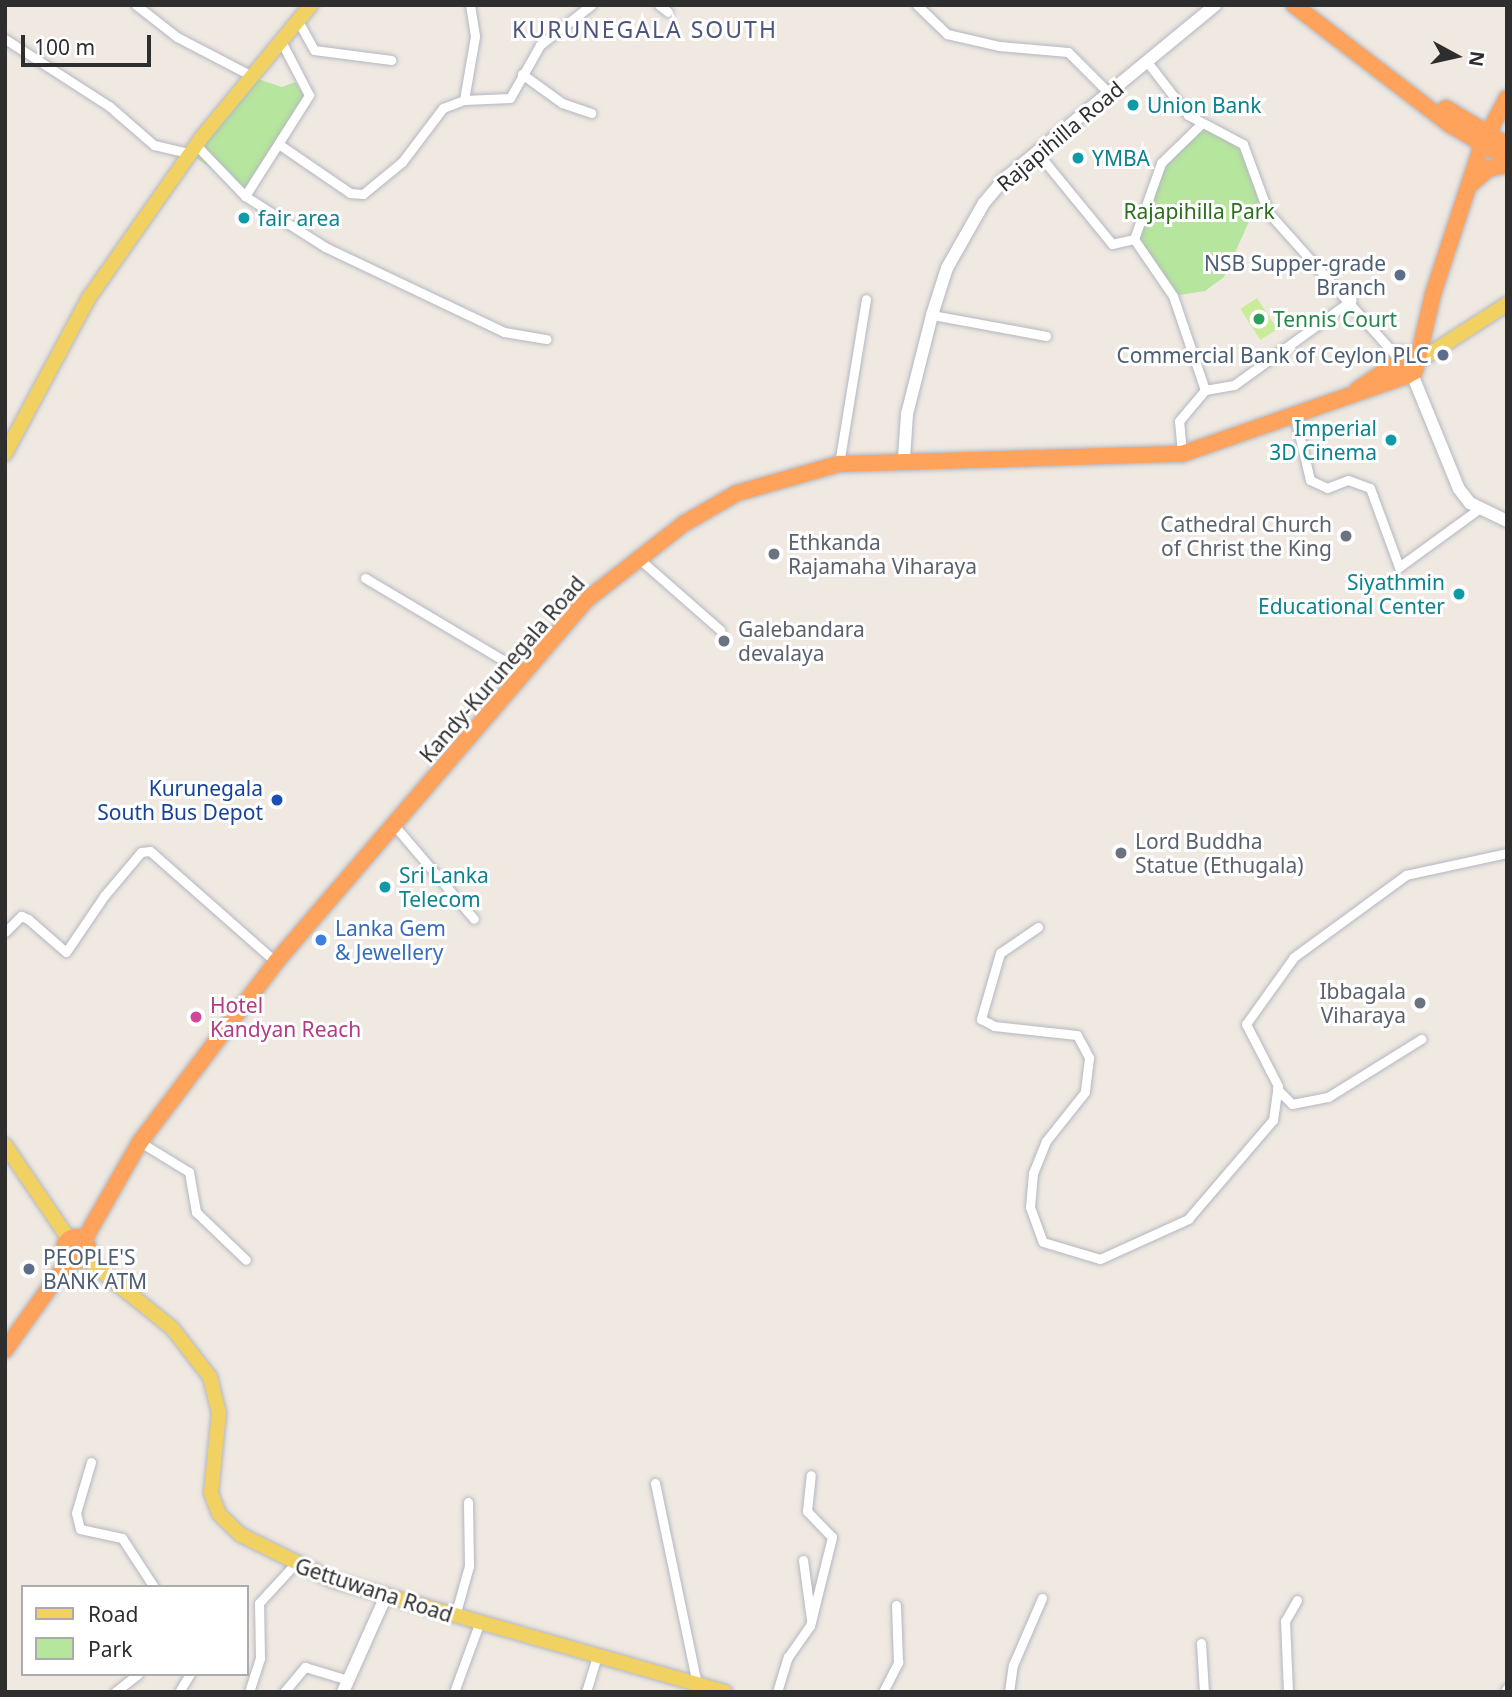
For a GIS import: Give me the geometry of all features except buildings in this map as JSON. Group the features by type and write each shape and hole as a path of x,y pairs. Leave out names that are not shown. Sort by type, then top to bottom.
{"highway":[{"path":"1294,5 1451,119 1493,142 1507,158"},
{"path":"1310,5 1451,119 1469,148 1471,184"},
{"path":"1451,119 1482,117 1506,99"},
{"path":"1493,142 1506,99"},
{"path":"1406,364 1471,184 1507,118"},
{"path":"1471,184 1488,169 1507,165"},
{"name":"Kandy-Kurunegala Road","path":"77,1240 140,1142 276,962 585,601 636,557 737,493 839,464 904,458 1138,460 1182,454 1347,398 1406,364"},
{"path":"5,1350 77,1258 64,1249 77,1240"}],"main road":[{"path":"5,454 88,299 193,149 311,5"},
{"path":"1406,364 1507,304"},
{"path":"5,1145 77,1240"},
{"name":"Gettuwana Road","path":"77,1258 192,1349 218,1404 211,1476 216,1509 241,1535 294,1565 386,1596 725,1692"}],"street":[{"path":"136,5 177,37 252,76"},
{"path":"464,100 475,36 470,5"},
{"path":"280,145 350,193 363,194 402,162 443,108 464,100 510,98 540,45 591,5"},
{"path":"659,5 668,12"},
{"path":"917,5 947,34 999,47 1068,51 1110,94"},
{"name":"Rajapihilla Road","path":"904,458 907,414 932,315 947,268 984,203 1036,151 1148,63 1197,14 1215,5"},
{"path":"298,21 314,50 391,60"},
{"path":"5,38 109,106 154,145 193,149 245,197 386,276 504,332 547,339"},
{"path":"245,197 309,95 282,43"},
{"path":"1148,63 1188,115 1243,144 1268,212 1352,300 1406,364 1459,489 1480,508 1507,521"},
{"path":"522,74 562,103 591,113"},
{"path":"1133,239 1161,163 1202,123"},
{"path":"1036,151 1112,244 1133,239"},
{"path":"1133,239 1173,296 1205,390"},
{"path":"839,464 866,299"},
{"path":"1182,454 1179,421 1205,390 1234,385 1352,300"},
{"path":"932,315 1045,336"},
{"path":"1296,417 1310,480 1327,488 1360,480 1370,488 1399,567 1480,508"},
{"path":"636,557 720,630"},
{"path":"365,578 525,673"},
{"path":"394,825 474,919"},
{"path":"5,932 20,916 28,919 66,952 104,896 141,852 150,851 276,962"},
{"path":"1421,1039 1328,1097 1292,1104 1277,1089 1245,1024 1294,957 1406,875 1507,853"},
{"path":"1038,927 1000,953 981,1018 994,1026 1077,1035 1088,1058 1085,1092 1045,1140 1032,1173 1030,1207 1043,1242 1100,1259 1188,1219 1273,1120 1277,1089"},
{"path":"140,1142 189,1172 196,1212 246,1260"},
{"path":"91,1462 76,1513 80,1529 122,1538 153,1585"},
{"path":"777,1692 783,1667 811,1620 832,1537 807,1511 811,1475"},
{"path":"655,1483 697,1684"},
{"path":"455,1616 469,1566 468,1502"},
{"path":"803,1560 811,1620"},
{"path":"249,1692 260,1658 259,1603 294,1565"},
{"path":"284,1692 305,1667 345,1686 386,1596"},
{"path":"1009,1692 1013,1665 1042,1598"},
{"path":"1288,1692 1285,1621 1297,1600"},
{"path":"883,1692 898,1662 897,1605"},
{"path":"454,1692 479,1624"},
{"path":"248,1633 259,1628"},
{"path":"1201,1643 1203,1692"},
{"path":"586,1692 597,1655"},
{"path":"115,1692 135,1676"},
{"path":"179,1692 189,1676"}],"green space":[{"path":"255,78 282,87 295,82 305,97 243,190 192,155"},
{"name":"Rajapihilla Park","path":"1202,123 1235,136 1260,197 1224,277 1205,291 1173,296 1136,248 1161,163"},
{"name":"Tennis Court","path":"1257,298 1277,329 1260,340 1240,309"}],"place":[{"name":"Union Bank","path":"1133,105"},
{"name":"YMBA","path":"1078,158"},
{"name":"fair area","path":"244,218"},
{"name":"NSB Supper-grade Branch","path":"1400,275"},
{"name":"Tennis Court","path":"1259,319"},
{"name":"Commercial Bank of Ceylon PLC","path":"1443,355"},
{"name":"Imperial 3D Cinema","path":"1391,440"},
{"name":"Cathedral Church of Christ the King","path":"1346,536"},
{"name":"Ethkanda Rajamaha Viharaya","path":"774,554"},
{"name":"Siyathmin Educational Center","path":"1459,594"},
{"name":"Galebandara devalaya","path":"724,641"},
{"name":"Kurunegala South Bus Depot","path":"277,800"},
{"name":"Lord Buddha Statue (Ethugala)","path":"1121,853"},
{"name":"Sri Lanka Telecom","path":"385,887"},
{"name":"Lanka Gem & Jewellery","path":"321,940"},
{"name":"Ibbagala Viharaya","path":"1420,1003"},
{"name":"Hotel Kandyan Reach","path":"196,1017"},
{"name":"PEOPLE'S BANK ATM","path":"29,1269"}],"district":[{"name":"KURUNEGALA SOUTH","path":"645,29"}]}
